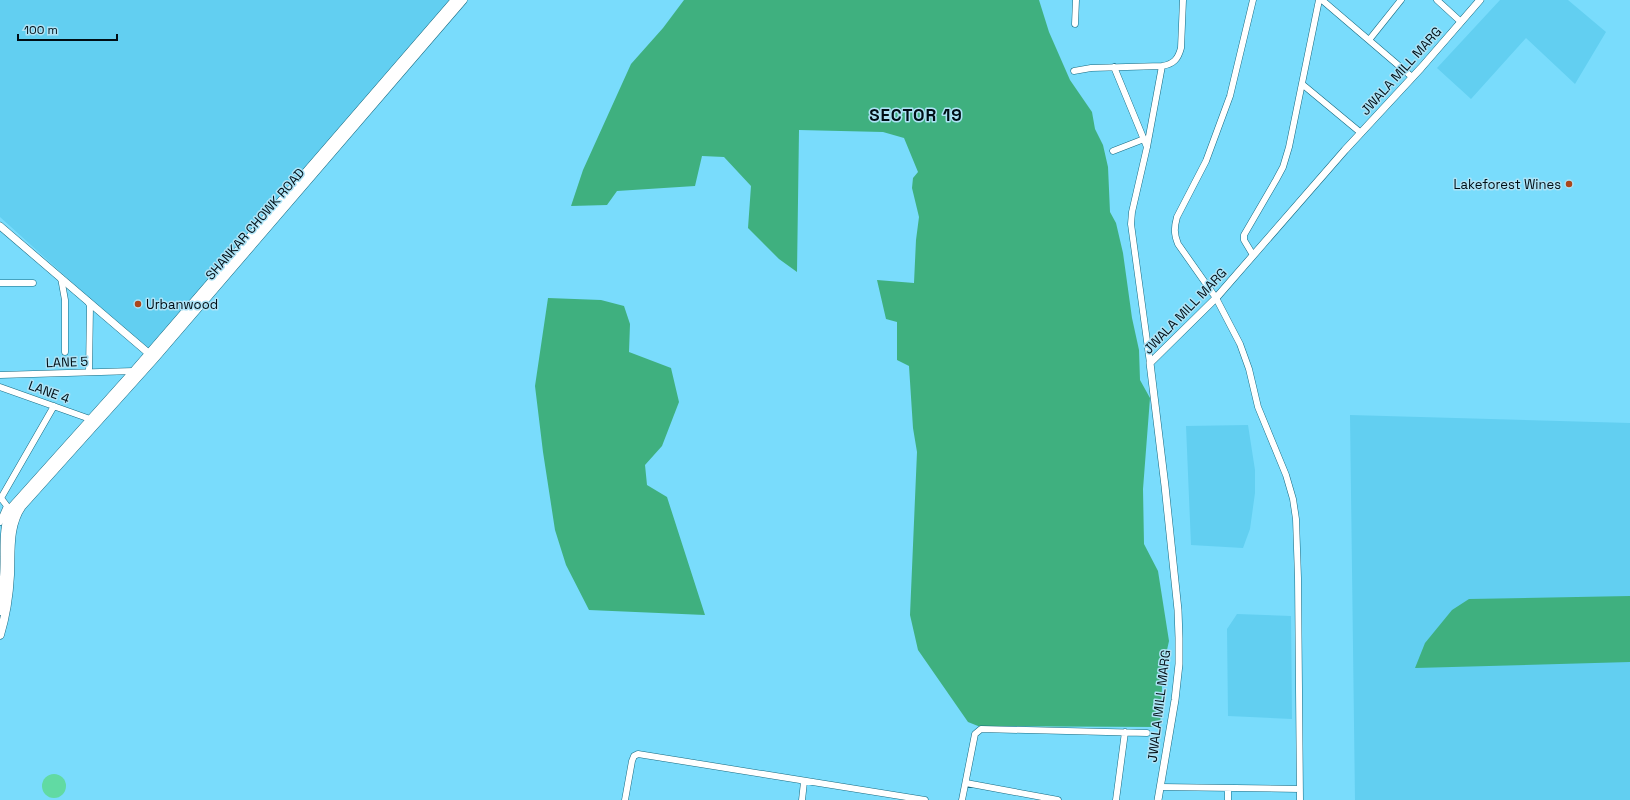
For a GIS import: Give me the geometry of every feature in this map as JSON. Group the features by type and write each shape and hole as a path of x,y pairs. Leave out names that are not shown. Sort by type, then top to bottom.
{"main road":[{"name":"SHANKAR CHOWK ROAD","path":"0,610 4,578 6,517 12,507 90,418 134,371 148,353 456,0"},
{"name":"SHANKAR CHOWK ROAD","path":"0,635 6,617 10,576 12,526 15,516 44,481 155,358 463,0"}],"street":[{"path":"1075,24 1076,0"},
{"path":"1074,71 1114,67 1162,66 1168,65 1175,61 1179,55 1183,0"},
{"path":"1253,0 1230,96 1206,161 1177,217 1174,226 1178,244 1216,298 1240,344 1249,369 1258,407 1286,475 1293,499 1296,518 1298,573 1300,800"},
{"path":"1254,255 1244,240 1244,235 1283,167 1289,148 1320,0 1412,77"},
{"path":"1369,40 1401,0"},
{"path":"1437,0 1461,22"},
{"name":"JWALA MILL MARG","path":"1158,800 1175,700 1179,664 1179,638 1178,610 1165,486 1150,363 1216,298 1480,0"},
{"path":"1150,363 1132,224 1132,212 1147,147 1162,66"},
{"path":"1114,67 1147,147"},
{"path":"1302,84 1361,133"},
{"path":"1113,151 1144,139"},
{"path":"0,226 155,358"},
{"path":"61,278 65,300 66,352"},
{"path":"0,283 33,283"},
{"path":"88,301 90,306 89,372"},
{"name":"LANE 5","path":"0,375 134,371"},
{"name":"LANE 4","path":"0,387 90,418"},
{"path":"0,522 7,506 1,498 54,406"},
{"path":"962,800 975,734 981,729 1146,733"},
{"path":"1116,800 1126,732"},
{"path":"625,800 632,761 634,756 638,754 904,799 925,800"},
{"path":"802,800 804,782"},
{"path":"966,783 1058,800"},
{"path":"1161,787 1300,789"},
{"path":"1228,788 1228,800"},
{"path":"1013,800 1015,792"}],"shaded area":[{"path":"0,0 454,0 150,353 0,217"},
{"path":"1500,0 1568,0 1606,32 1575,84 1526,38 1471,99 1437,68"},
{"path":"1350,415 1630,423 1630,800 1355,800"},
{"path":"1248,425 1255,470 1255,493 1250,529 1243,548 1191,545 1186,426"},
{"path":"1237,614 1291,616 1292,719 1228,716 1227,629"}],"green space":[{"path":"684,0 1039,0 1049,32 1070,80 1092,112 1095,129 1103,145 1108,167 1110,212 1116,223 1123,253 1132,318 1139,350 1140,380 1150,398 1143,489 1144,544 1158,571 1169,641 1163,668 1160,727 978,726 968,722 918,650 910,615 917,452 913,428 909,366 897,360 897,322 886,319 877,280 914,283 916,240 919,217 912,188 913,178 918,172 904,138 883,132 799,130 797,272 779,259 748,228 751,186 724,157 702,156 695,186 617,191 607,205 571,206 583,170 631,64 663,28"},
{"path":"548,298 601,300 624,306 630,324 629,352 671,368 679,402 662,446 645,465 647,485 667,497 705,615 589,610 566,565 555,530 535,386"},
{"path":"1630,596 1630,662 1415,668 1425,643 1452,610 1469,599"},
{"path":"54,774 63,777 66,786 63,795 54,798 45,795 42,786 45,777"}],"place":[{"name":"Lakeforest Wines","path":"1569,184"},
{"name":"Urbanwood","path":"138,304"}],"district":[{"name":"SECTOR 19","path":"916,115"}]}
